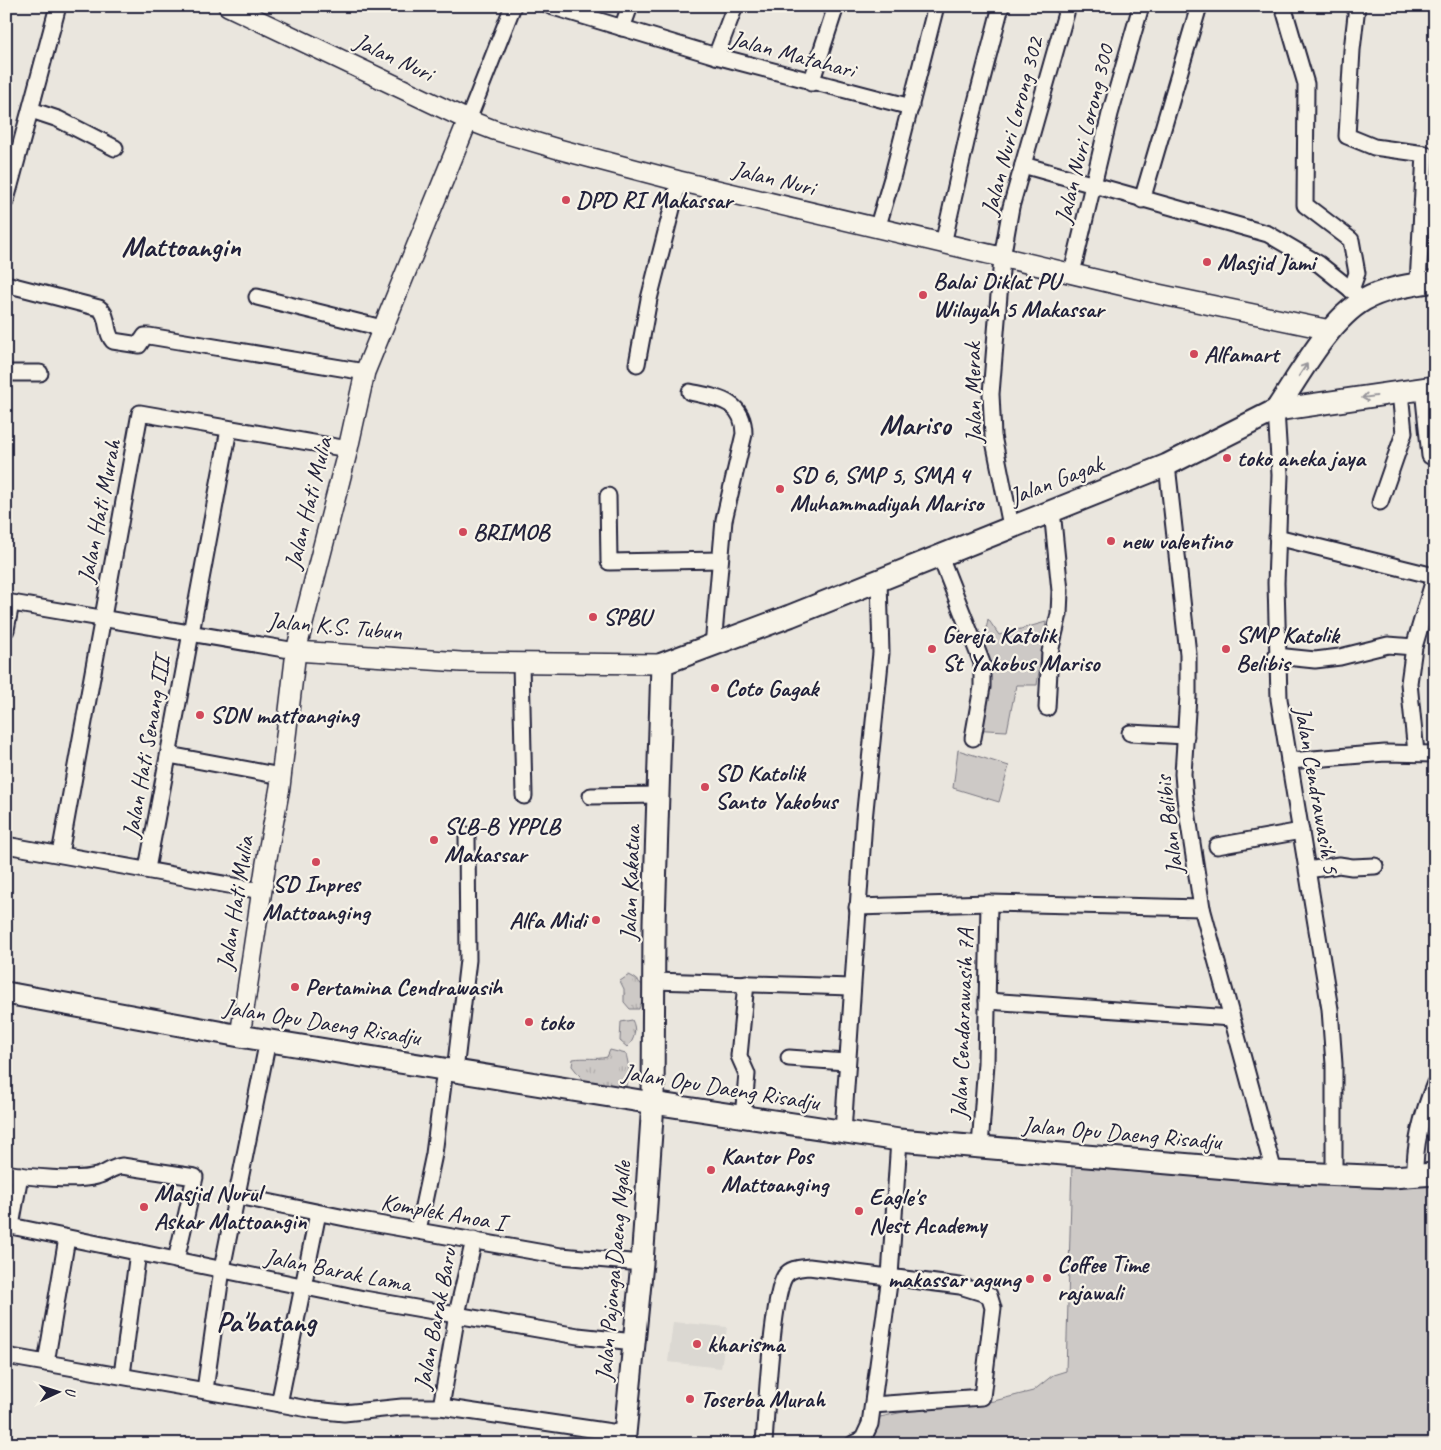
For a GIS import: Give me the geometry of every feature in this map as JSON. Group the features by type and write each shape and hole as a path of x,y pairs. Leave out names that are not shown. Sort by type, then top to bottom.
{"main road":[{"path":"1276,410 1330,330 1358,295 1426,283"},
{"path":"1276,410 1429,388"},
{"name":"Jalan Gagak","path":"662,664 713,646 1167,464 1276,410"},
{"name":"Jalan Kakatua","path":"653,1103 654,981 662,664"},
{"name":"Jalan Opu Daeng Risadju","path":"6,993 240,1036 653,1103 899,1140 1274,1172 1334,1175 1425,1175"},
{"name":"Jalan Pajonga Daeng Ngalle","path":"625,1439 642,1263 653,1103"}],"street":[{"path":"6,200 58,6"},
{"name":"Jalan Nuri","path":"228,6 468,120 494,130 558,149 679,181 1002,258 1168,296 1330,330"},
{"name":"Jalan Hati Mulia","path":"240,1036 281,776 296,651 348,450 365,372 513,6"},
{"name":"Jalan Matahari","path":"550,6 811,83 910,107"},
{"path":"622,28 630,6"},
{"path":"716,56 735,6"},
{"path":"811,83 836,6"},
{"path":"877,228 936,6"},
{"path":"943,244 969,129 1002,6"},
{"name":"Jalan Nuri Lorong 302","path":"1002,258 1011,206 1068,6"},
{"name":"Jalan Nuri Lorong 300","path":"1072,273 1110,114 1141,6"},
{"path":"1142,200 1199,6"},
{"path":"1357,6 1352,50 1347,136 1374,147 1425,154 1426,283"},
{"path":"1284,9 1306,84 1305,205 1351,240 1357,273 1358,295"},
{"path":"30,110 58,119 115,148"},
{"path":"1023,166 1268,234 1319,264 1358,295"},
{"path":"637,364 649,300 679,181"},
{"name":"Jalan Merak","path":"1002,258 991,394 993,436 1011,526"},
{"path":"6,284 99,308 105,314 108,332 113,340 139,345 146,336 149,336 365,372"},
{"path":"257,297 382,328"},
{"path":"6,373 40,373"},
{"path":"1429,388 1430,456 1435,456"},
{"path":"690,392 729,403 743,415 744,423 744,434 724,520 713,646"},
{"path":"1380,502 1404,433 1400,392"},
{"name":"Jalan Cendrawasih 5","path":"1276,410 1280,490 1277,538 1276,656 1279,698 1330,1009 1334,1064 1334,1175"},
{"name":"Jalan Hati Murah","path":"60,854 140,413 229,429"},
{"path":"229,429 348,450"},
{"name":"Jalan Hati Senang III","path":"147,869 229,429"},
{"name":"Jalan Belibis","path":"1167,464 1188,654 1183,774 1185,798 1202,908 1230,1018 1274,1172"},
{"path":"608,496 609,562 720,560"},
{"path":"1047,708 1050,652 1059,614 1060,591 1052,510"},
{"path":"1277,538 1434,576 1414,647 1409,683 1416,753"},
{"path":"940,556 982,663 982,687 973,738"},
{"path":"843,1132 857,907 881,653 879,580"},
{"path":"6,630 9,602"},
{"name":"Jalan K.S. Tubun","path":"9,602 296,651 521,663 662,664"},
{"path":"1276,656 1315,660 1340,657 1388,645 1414,647"},
{"path":"521,663 524,796"},
{"path":"1130,733 1186,736"},
{"path":"1289,761 1349,755 1435,754"},
{"path":"169,755 281,776"},
{"path":"591,796 658,795"},
{"path":"1217,846 1301,831"},
{"path":"418,1230 450,1070 468,960 467,835"},
{"path":"6,845 262,891"},
{"path":"1308,870 1339,865 1352,868 1375,866"},
{"name":"Jalan Cendarawasih 7A","path":"980,1147 987,1001 989,903"},
{"name":"Jalan Cendarawasih 7A","path":"857,907 989,903 1202,908"},
{"path":"654,981 851,987"},
{"path":"743,1117 747,1074 739,1056 746,983"},
{"path":"987,1001 1230,1018"},
{"path":"205,1390 222,1269 268,1040"},
{"path":"789,1058 846,1062"},
{"path":"1425,1175 1418,1138 1435,1083"},
{"path":"853,1444 862,1439 870,1424 873,1405 890,1276 899,1140"},
{"path":"9,1225 13,1174 83,1178 97,1176 114,1167 122,1166 195,1177 176,1260"},
{"name":"Komplek Anoa I","path":"238,1196 318,1213 561,1256 642,1263"},
{"path":"279,1404 318,1213"},
{"name":"Jalan Barak Lama","path":"9,1225 222,1269 302,1288 578,1336 634,1342"},
{"path":"46,1363 67,1238"},
{"name":"Jalan Barak Baru","path":"441,1407 457,1314 474,1240"},
{"path":"122,1376 138,1252"},
{"path":"764,1444 776,1311 781,1284 786,1274 794,1269 809,1267 960,1286 989,1295 993,1308 982,1397 873,1405"},
{"path":"6,1356 314,1410 344,1413 402,1407 441,1407 625,1439"}],"shaded area":[{"name":"kharisma","path":"673,1322 727,1327 721,1368 668,1362"}],"green space":[{"path":"988,619 999,635 1046,622 1037,685 1016,685 1007,731 968,729"},
{"path":"958,750 1009,766 999,802 953,788"},
{"path":"629,975 639,981 643,989 643,998 639,1009 630,1009 624,1002 624,989 620,981"},
{"path":"632,1020 634,1034 632,1041 627,1047 620,1041 621,1022"},
{"path":"610,1050 626,1054 629,1077 623,1090 587,1085 572,1066 573,1059 607,1057"},
{"path":"1072,1165 1208,1177 1435,1187 1435,1444 861,1444 861,1421 913,1410 994,1401 1033,1391 1053,1375 1066,1371"}],"place":[{"name":"DPD RI Makassar","path":"566,200"},
{"name":"Masjid Jami","path":"1207,262"},
{"name":"Balai Diklat PU Wilayah 5 Makassar","path":"923,295"},
{"name":"Alfamart","path":"1194,354"},
{"name":"toko aneka jaya","path":"1227,458"},
{"name":"SD 6, SMP 5, SMA 4 Muhammadiyah Mariso","path":"780,489"},
{"name":"BRIMOB","path":"463,532"},
{"name":"new valentino","path":"1111,541"},
{"name":"SPBU","path":"593,617"},
{"name":"Gereja Katolik St Yakobus Mariso","path":"932,649"},
{"name":"SMP Katolik Belibis","path":"1226,649"},
{"name":"Coto Gagak","path":"715,688"},
{"name":"SDN mattoanging","path":"200,715"},
{"name":"SD Katolik Santo Yakobus","path":"705,787"},
{"name":"SLB-B YPPLB Makassar","path":"434,840"},
{"name":"SD Inpres Mattoanging","path":"316,862"},
{"name":"Alfa Midi","path":"596,920"},
{"name":"Pertamina Cendrawasih","path":"295,987"},
{"name":"toko","path":"529,1022"},
{"name":"Kantor Pos Mattoanging","path":"711,1170"},
{"name":"Masjid Nurul Askar Mattoangin","path":"144,1207"},
{"name":"Eagle's Nest Academy","path":"859,1211"},
{"name":"Coffee Time rajawali","path":"1047,1278"},
{"name":"makassar agung","path":"1030,1279"},
{"name":"kharisma","path":"697,1344"},
{"name":"Toserba Murah","path":"690,1399"}],"district":[{"name":"Mattoangin","path":"181,246"},
{"name":"Mariso","path":"915,424"},
{"name":"Pa'batang","path":"266,1321"}]}
